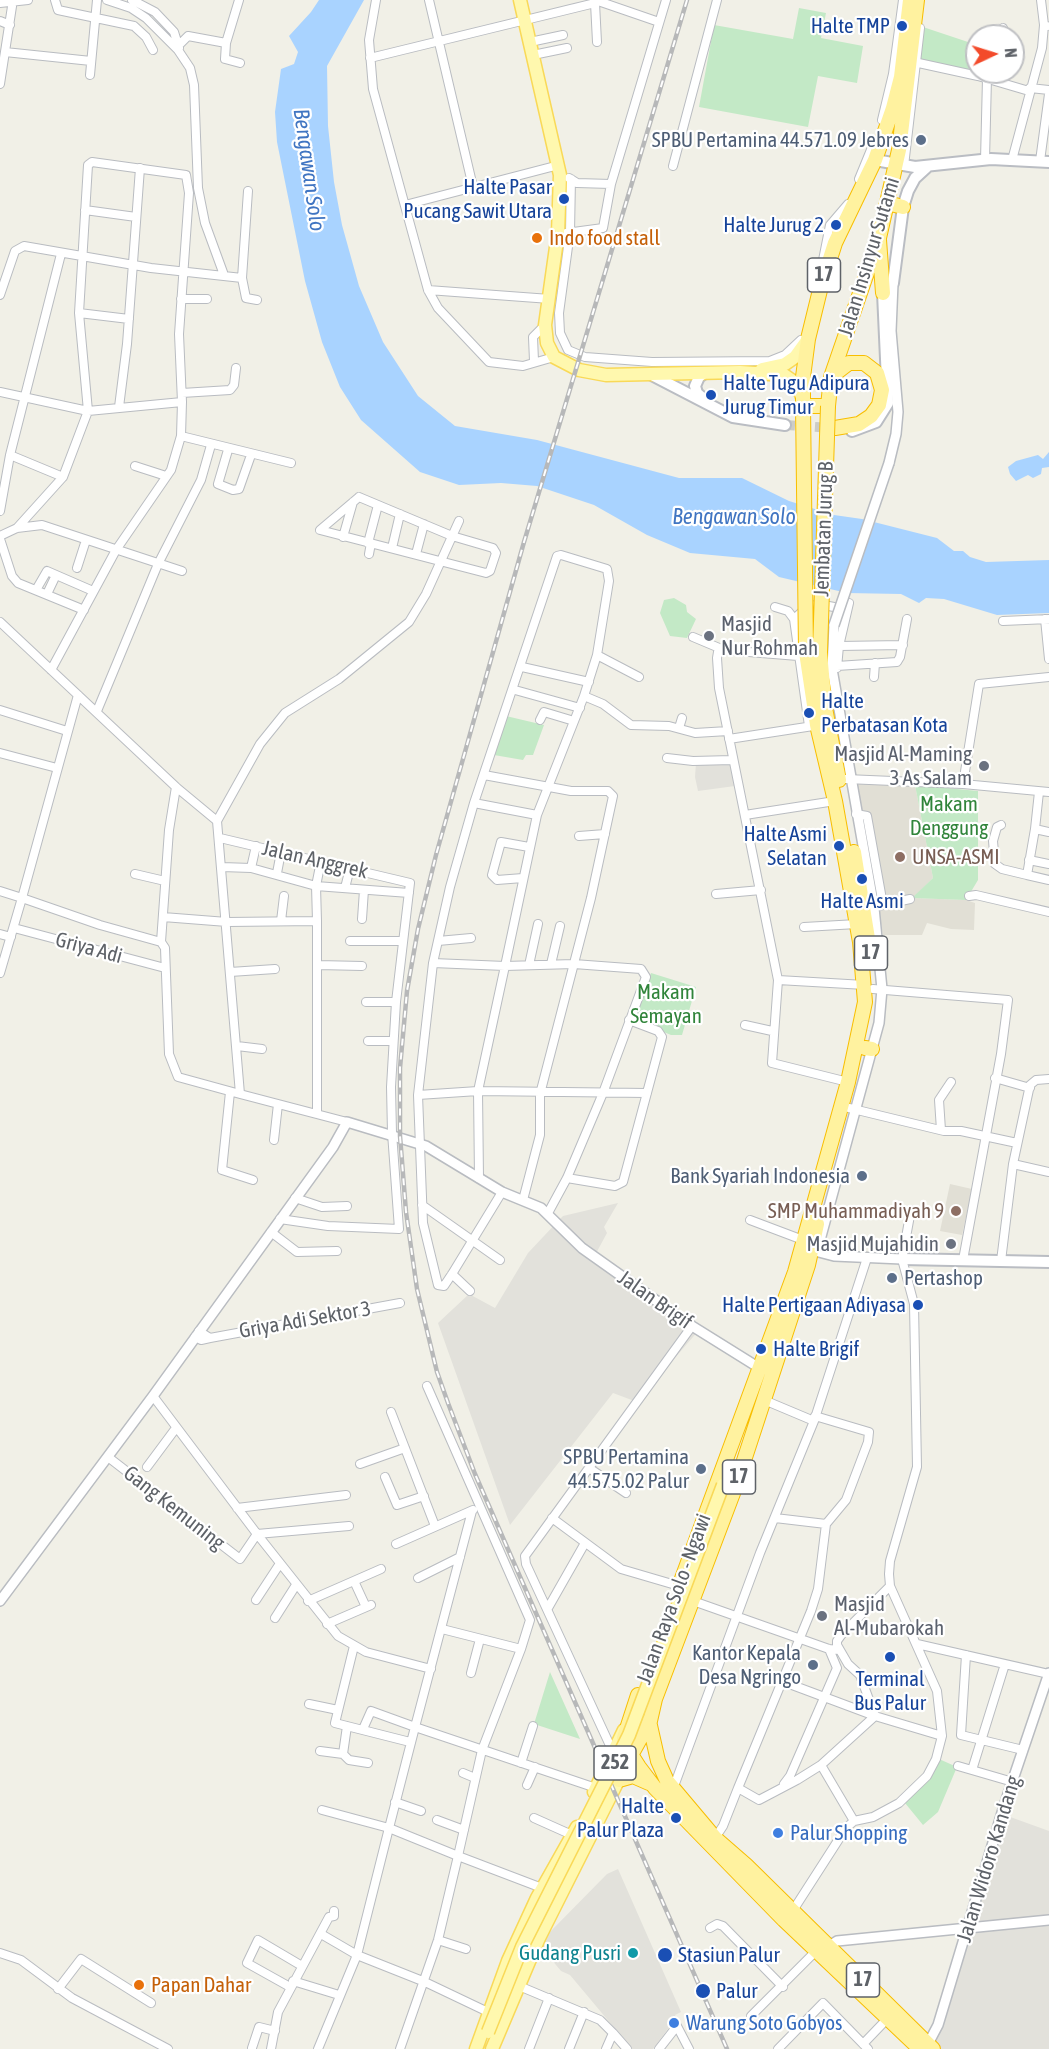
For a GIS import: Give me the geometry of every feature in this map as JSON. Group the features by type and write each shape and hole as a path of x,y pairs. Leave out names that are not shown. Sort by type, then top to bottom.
{"highway":[{"name":"Jalan Insinyur Sutami","path":"803,402 808,339 830,258 854,198 875,160 901,77 910,0"},
{"name":"Jalan Insinyur Sutami","path":"828,406 831,377 879,238 900,165 913,62 917,0"},
{"path":"888,203 903,207"},
{"path":"879,238 888,288"},
{"path":"831,377 843,366 857,362 873,368 882,385 879,405 872,416 859,424 835,428"},
{"path":"803,402 828,406"},
{"name":"17","path":"803,402 808,653"},
{"name":"Jembatan Jurug B","path":"808,653 828,406"},
{"name":"Jalan Raya Solo - Ngawi","path":"788,1916 673,1790 658,1761 650,1721 655,1699 754,1431 808,1264 848,1082 873,988 857,924 823,723 808,653"},
{"name":"Jalan Raya Solo - Ngawi","path":"823,723 845,779 863,875 874,907 873,988 868,1048 819,1230 761,1369 624,1730 625,1745 655,1788 927,2047"},
{"path":"639,1692 643,1698 655,1699"},
{"name":"Jalan Raya Solo - Ngawi","path":"632,1711 643,1712 650,1721"},
{"path":"631,1755 650,1721"},
{"path":"619,1780 637,1777 655,1788"},
{"name":"Jalan Raya Solo - Ngawi","path":"823,1948 888,2018 927,2047"}],"main road":[{"path":"520,0 563,173 564,233 545,325 547,343 554,357 568,366 592,373 639,375 740,372 784,375 796,384 803,402"},
{"path":"875,160 927,167 985,160 1044,162"},
{"path":"835,428 853,431 876,422 886,409 892,391 888,288 903,207 915,178 927,167"},
{"path":"550,301 551,335 561,353 586,364 630,364 733,417 763,424 785,425"},
{"path":"740,372 786,364 795,357 808,339"},
{"path":"706,372 699,377 695,386 697,393 712,406"},
{"path":"902,1259 1049,1261"},
{"name":"17","path":"726,1487 740,1426"},
{"name":"17","path":"726,1487 747,1440 754,1431"},
{"name":"252","path":"490,2033 522,1947 629,1735 726,1487"},
{"name":"252","path":"476,2049 488,2012 542,1888 579,1822 624,1730"},
{"name":"252","path":"492,2049 554,1907 631,1755"},
{"path":"579,1822 586,1820 594,1830"},
{"path":"481,2049 490,2033"},
{"path":"487,2049 490,2033"}],"street":[{"path":"0,11 8,2 28,0"},
{"path":"55,0 58,10 134,26 146,37 153,50"},
{"path":"90,75 98,0"},
{"path":"107,0 131,8 146,18 178,47"},
{"path":"132,0 150,9 174,32 225,43"},
{"path":"239,0 225,43 225,59 240,63"},
{"path":"376,0 369,40 380,118 428,290 438,308 489,362 523,366 554,357"},
{"path":"429,0 473,187"},
{"path":"666,0 611,184 603,228 564,233 559,313 563,342 568,350 585,357 630,364 770,361 785,355 802,338 823,260 827,233 854,198 883,118 893,74 903,0"},
{"path":"673,166 717,0"},
{"path":"924,0 913,62 965,71"},
{"path":"1012,160 1042,48 1046,25 1041,0"},
{"path":"370,58 440,43 524,18 597,1 659,22"},
{"path":"597,1 597,42"},
{"path":"0,84 10,25 8,2"},
{"path":"146,18 160,18"},
{"path":"0,21 10,25"},
{"path":"174,32 178,47 193,76 198,188 205,223 224,275"},
{"path":"530,42 563,34"},
{"path":"178,47 188,36"},
{"path":"533,55 567,48"},
{"path":"5,52 91,61"},
{"path":"985,160 987,84"},
{"path":"1010,84 1049,92 1044,162"},
{"path":"51,670 84,610 93,591 116,550 171,470 181,436 181,299 189,193 186,175 89,164 79,313 88,411 63,477 17,528 0,538 14,580 84,610"},
{"path":"119,407 129,319 140,168"},
{"path":"405,205 473,187 563,173 577,183 611,184"},
{"path":"189,193 198,188"},
{"path":"248,191 242,278 246,298 257,300"},
{"path":"85,210 136,217"},
{"path":"0,295 18,248 27,246 61,254 182,273 242,278"},
{"path":"0,511 10,455 61,254"},
{"path":"428,290 550,301"},
{"path":"181,299 207,299"},
{"path":"79,313 129,319"},
{"path":"534,361 534,337 545,325"},
{"path":"182,393 230,390 234,385 236,368"},
{"path":"836,687 830,651 834,625 889,464 896,434 892,391"},
{"path":"0,392 88,411 182,402"},
{"path":"181,436 228,450 291,463"},
{"path":"97,711 158,564 201,480 211,445"},
{"path":"228,450 218,484 233,490 239,489 251,455"},
{"path":"10,455 63,477"},
{"path":"135,466 166,476"},
{"path":"361,498 378,505 452,536 493,548 495,556 490,571 486,573 343,537 324,532 320,528 353,500 361,498"},
{"path":"343,537 353,500"},
{"path":"369,555 378,505"},
{"path":"392,548 400,514"},
{"path":"240,1094 217,821 260,744 291,707 339,679 402,630 418,609 459,520"},
{"path":"416,554 424,524"},
{"path":"17,528 42,525 182,571"},
{"path":"77,568 86,540"},
{"path":"479,1178 478,1091 529,847 546,787 585,696 597,656 609,571 561,555 557,556 543,594 522,667 474,804 433,963 418,1095 424,1229 433,1258 436,1283 444,1286 502,1192"},
{"path":"36,590 46,571 93,591"},
{"path":"47,594 56,575"},
{"path":"585,696 603,704 631,725 660,725 694,733 728,735 823,723 836,687 839,646 849,603"},
{"path":"794,619 805,609 818,604 834,607 846,616"},
{"path":"775,607 788,611 794,619 808,653 724,650 718,652 717,669 732,760 778,980 772,1031 773,1064 848,1082"},
{"path":"837,666 897,662 903,645 907,619"},
{"path":"1003,621 1047,619 1049,659"},
{"path":"0,621 176,787 217,821"},
{"path":"693,637 724,650"},
{"path":"839,646 903,645"},
{"path":"597,656 639,677"},
{"path":"874,678 875,663"},
{"path":"522,667 589,682"},
{"path":"963,784 979,684 1049,677"},
{"path":"515,690 580,708"},
{"path":"0,973 78,695"},
{"path":"0,710 67,731"},
{"path":"540,720 544,712 574,721"},
{"path":"679,729 682,718"},
{"path":"0,753 57,768"},
{"path":"667,758 701,762 732,760"},
{"path":"484,775 579,792 612,792 613,796 574,964 540,1094 540,1136 523,1200"},
{"path":"863,875 856,814 845,779 963,784 1049,792"},
{"path":"0,1601 153,1396 348,1122 186,1082 174,1072 169,1054 165,948 161,942 176,787"},
{"path":"1027,874 1035,829 1038,792"},
{"path":"745,815 835,801"},
{"path":"474,804 537,815"},
{"path":"856,814 867,816 874,907 910,899"},
{"path":"1001,825 997,827 993,841 995,864 1002,869 1049,880"},
{"path":"1035,829 1049,832"},
{"path":"579,836 605,834"},
{"name":"Jalan Anggrek","path":"220,838 410,883 409,893"},
{"path":"523,878 497,880 492,875 501,842 529,847"},
{"path":"251,868 256,846"},
{"path":"277,873 281,852"},
{"path":"1029,860 1049,864"},
{"path":"317,1114 316,886 321,861"},
{"path":"222,867 251,868 277,873 316,886 409,893 402,941 393,1041 392,1133 399,1230 328,1226 280,1219"},
{"path":"345,888 350,868"},
{"path":"135,874 165,882"},
{"path":"362,919 364,890"},
{"path":"716,894 761,890"},
{"path":"0,891 100,925 161,942"},
{"path":"969,897 974,895 1049,912"},
{"path":"281,921 284,896"},
{"path":"163,917 227,922 317,921"},
{"path":"529,965 538,924"},
{"path":"804,927 857,924"},
{"path":"551,964 560,926"},
{"name":"Griya Adi","path":"14,928 165,969"},
{"path":"0,934 11,937"},
{"path":"438,941 471,938"},
{"path":"350,941 402,941"},
{"path":"433,963 505,966 574,964 644,971 646,977 603,1093 551,1216"},
{"path":"318,964 363,966"},
{"path":"230,972 275,969"},
{"path":"778,980 1008,1000 963,1260"},
{"path":"366,1002 396,1002"},
{"path":"567,1178 621,1185 662,1034 630,1020"},
{"path":"745,1025 772,1031"},
{"path":"368,1041 393,1041"},
{"path":"237,1046 262,1049"},
{"path":"996,1078 1030,1088"},
{"path":"1001,1261 1013,1164 1030,1088 1033,1082 1049,1079"},
{"path":"941,1130 939,1100 951,1082"},
{"path":"418,1095 478,1091 540,1094 647,1093"},
{"path":"230,1092 222,1170 253,1180"},
{"path":"274,1140 278,1104"},
{"path":"853,1109 941,1130 1017,1143"},
{"name":"Jalan Brigif","path":"348,1122 392,1133 419,1143 502,1192 523,1200 551,1216 582,1248 692,1326 761,1369"},
{"path":"1013,1164 1049,1172"},
{"path":"295,1198 321,1207 347,1206"},
{"path":"422,1206 500,1260"},
{"path":"788,1916 832,1846 854,1821 885,1811 915,1790 932,1768 942,1736 938,1696 890,1586 890,1561 917,1467 914,1304 902,1259 911,1210"},
{"path":"750,1220 810,1248 867,1258 902,1259"},
{"path":"271,1232 297,1252 337,1251"},
{"path":"673,1790 736,1616 814,1419 867,1258"},
{"path":"452,1274 470,1291"},
{"name":"Griya Adi Sektor 3","path":"197,1334 210,1338 400,1303"},
{"path":"613,1752 525,1559 552,1518 692,1326"},
{"path":"400,2049 438,1940 482,1750 521,1650 530,1620 427,1386"},
{"path":"153,1396 279,1565 327,1624 348,1643 431,1669"},
{"path":"715,1838 723,1826 801,1639 818,1589 826,1524 846,1500 869,1432 814,1419 764,1400"},
{"path":"391,1412 435,1526"},
{"path":"147,1467 176,1428"},
{"path":"360,1464 405,1448"},
{"name":"Gang Kemuning","path":"108,1457 240,1559 257,1534"},
{"path":"589,1468 626,1493"},
{"path":"385,1477 397,1505 424,1496"},
{"path":"237,1508 346,1495"},
{"path":"318,2049 357,1955 410,1742 472,1511 477,1500"},
{"path":"396,1544 472,1511"},
{"path":"552,1518 621,1569 679,1586"},
{"path":"775,1518 826,1524"},
{"path":"257,1534 349,1526"},
{"path":"548,1608 585,1543"},
{"path":"418,1578 460,1557"},
{"path":"256,1600 279,1565"},
{"path":"308,1601 381,1569"},
{"path":"327,1624 368,1606 354,1581"},
{"path":"275,1618 296,1586"},
{"path":"875,1716 860,1675 839,1650 838,1638 890,1586"},
{"path":"693,1601 829,1649 839,1650"},
{"path":"442,1629 521,1650"},
{"path":"471,1673 480,1639"},
{"path":"348,1643 335,1723 410,1742"},
{"path":"917,1644 1049,1674"},
{"path":"783,1785 790,1776 837,1668 829,1649"},
{"path":"966,1655 961,1735 1023,1750"},
{"path":"972,1770 1005,1664"},
{"name":"Jalan Widoro Kandang","path":"927,2047 938,2025 1023,1750 1049,1674"},
{"path":"784,1682 875,1716 942,1736"},
{"path":"309,1704 338,1710"},
{"path":"363,1730 371,1711 596,1788"},
{"path":"738,1788 759,1800 821,1765 875,1716"},
{"path":"343,1754 347,1726"},
{"path":"521,1762 533,1726"},
{"path":"320,1751 343,1754 349,1760 368,1763"},
{"path":"821,1765 854,1821"},
{"path":"958,1766 1013,1782"},
{"path":"527,1785 535,1767"},
{"path":"463,1773 475,1778"},
{"path":"395,1802 421,1811"},
{"path":"322,1809 389,1828 542,1888"},
{"path":"534,1818 572,1835"},
{"path":"437,1820 464,1830"},
{"path":"271,2049 278,2012 329,1917 334,1916 334,1911"},
{"path":"751,2016 823,1948 837,1941 1049,1920"},
{"path":"711,1928 719,1924 723,1926 783,1987"},
{"path":"321,1934 357,1955 425,1982 488,2012"},
{"path":"302,1966 258,1940 247,1963 292,1984 339,1995"},
{"path":"438,1940 466,1949"},
{"path":"0,1953 21,1960 58,1989 168,2049"},
{"path":"58,1989 81,1959 151,2003"},
{"path":"519,1986 600,2020 627,2049"},
{"path":"529,2049 549,1998"},
{"path":"778,2049 823,2003 866,2047 888,2018"},
{"path":"569,2049 584,2012"},
{"path":"659,2049 677,2026 689,2049"},
{"path":"252,2048 259,2027 274,2031"},
{"path":"606,2049 613,2033"}],"shaded area":[{"path":"730,761 735,786 698,791 695,777 696,763"},
{"name":"UNSA-ASMI","path":"857,784 915,785 933,878 913,898 966,900 975,903 974,930 951,929 927,923 922,935 883,935"},
{"name":"SMP Muhammadiyah 9","path":"950,1184 972,1189 962,1235 940,1231"},
{"path":"618,1203 604,1227 607,1233 594,1257 699,1330 637,1402 613,1393 510,1525 438,1323 469,1294 495,1308 528,1253 563,1216"},
{"path":"1002,1814 1049,1831 1049,2049 932,2049 929,2046"},
{"path":"618,1869 681,2012 675,2015 676,2018 653,2049 632,2049 570,1975 561,1971 541,1947 547,1935 607,1874"}],"green space":[{"path":"799,8 826,13 821,38 863,46 857,83 818,76 808,127 699,107 714,25 793,39"},
{"path":"923,27 965,41 965,71 919,61"},
{"path":"674,598 686,605 687,612 696,619 687,638 670,636 660,613 664,600"},
{"path":"506,716 544,725 533,755 526,755 523,760 494,755"},
{"name":"Makam Denggung","path":"915,785 978,791 978,880 966,900 912,898 933,878"},
{"name":"Makam Semayan","path":"651,973 696,987 682,1035 671,1035 635,1020"},
{"path":"550,1672 580,1739 534,1724"},
{"path":"939,1759 957,1767 938,1812 923,1825 905,1803 929,1780"}],"water":[{"name":"Bengawan Solo","path":"319,0 364,0 327,66 328,126 334,182 342,225 359,286 383,342 418,396 455,426 537,440 679,478 742,478 789,501 834,515 862,519 937,538 954,551 963,551 970,557 986,562 1049,560 1049,613 997,615 944,599 926,598 919,603 901,594 847,593 779,577 755,559 690,553 647,535 594,505 537,486 501,483 459,485 420,472 361,420 340,387 322,342 305,281 277,142 275,112 281,69 294,64 298,52 289,36"},
{"path":"1049,452 1049,467 1042,468 1041,474 1033,478 1028,475 1016,481 1010,474 1008,467 1016,461 1038,455 1043,459"}],"tunnel":[{"path":"785,425 833,428"}],"railway":[{"path":"687,0 524,542 436,855 418,929 407,991 400,1068 400,1136 406,1212 417,1289 437,1372 448,1403 475,1474 727,2049"}],"place":[{"name":"Halte TMP","path":"902,26"},
{"name":"SPBU Pertamina 44.571.09 Jebres","path":"921,140"},
{"name":"Halte Pasar Pucang Sawit Utara","path":"564,199"},
{"name":"Halte Jurug 2","path":"836,225"},
{"name":"Indo food stall","path":"537,238"},
{"name":"Halte Tugu Adipura Jurug Timur","path":"711,395"},
{"name":"Masjid Nur Rohmah","path":"709,636"},
{"name":"Halte Perbatasan Kota","path":"809,713"},
{"name":"Masjid Al-Maming 3 As Salam","path":"984,766"},
{"name":"Halte Asmi Selatan","path":"839,846"},
{"name":"UNSA-ASMI","path":"900,857"},
{"name":"Halte Asmi","path":"862,879"},
{"name":"Bank Syariah Indonesia","path":"862,1176"},
{"name":"SMP Muhammadiyah 9","path":"956,1211"},
{"name":"Masjid Mujahidin","path":"951,1244"},
{"name":"Pertashop","path":"892,1278"},
{"name":"Halte Pertigaan Adiyasa","path":"918,1305"},
{"name":"Halte Brigif","path":"761,1349"},
{"name":"SPBU Pertamina 44.575.02 Palur","path":"701,1469"},
{"name":"Masjid Al-Mubarokah","path":"822,1616"},
{"name":"Terminal Bus Palur","path":"890,1657"},
{"name":"Kantor Kepala Desa Ngringo","path":"813,1665"},
{"name":"Halte Palur Plaza","path":"676,1818"},
{"name":"Palur Shopping","path":"778,1833"},
{"name":"Gudang Pusri","path":"633,1953"},
{"name":"Stasiun Palur","path":"665,1955"},
{"name":"Papan Dahar","path":"139,1985"},
{"name":"Palur","path":"703,1991"},
{"name":"Warung Soto Gobyos","path":"674,2023"}]}
